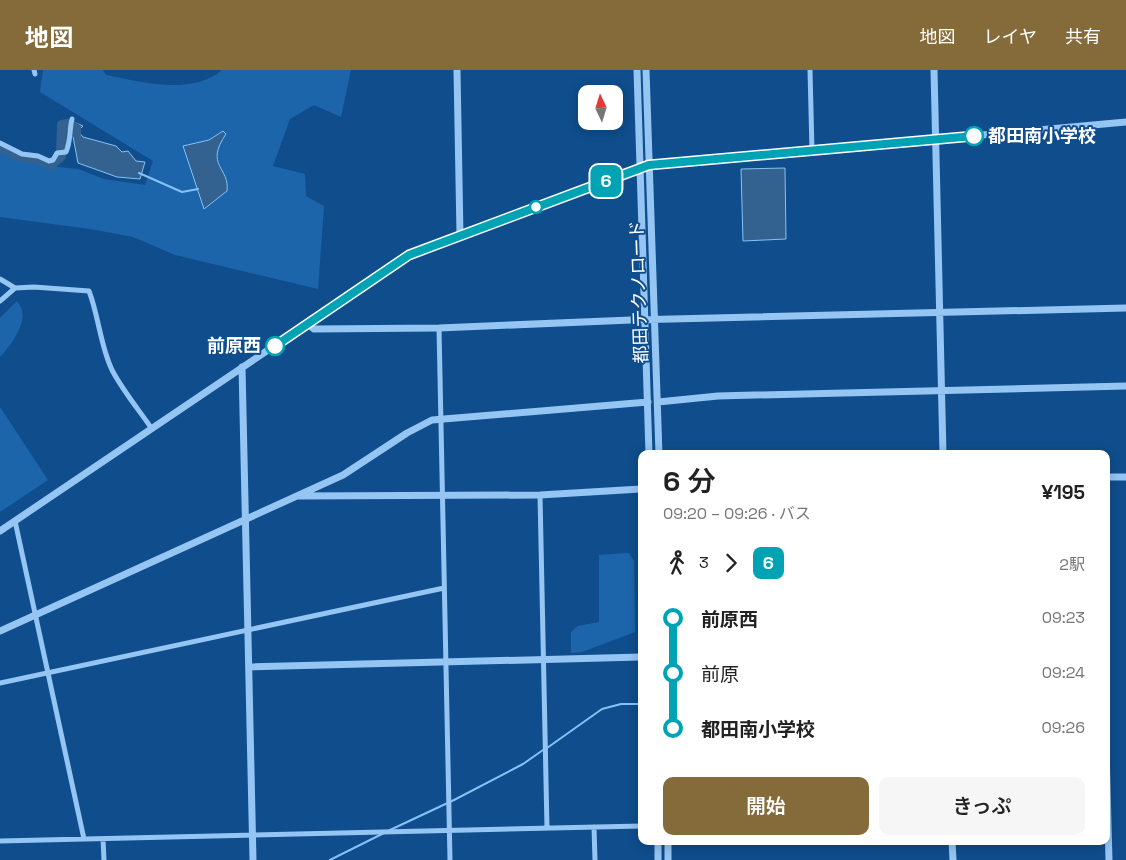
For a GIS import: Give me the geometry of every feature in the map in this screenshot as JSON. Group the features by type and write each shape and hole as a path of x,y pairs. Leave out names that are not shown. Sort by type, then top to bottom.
{"street":[{"path":"458,70 460,235"},
{"name":"都田テクノロード","path":"637,70 649,450"},
{"name":"都田テクノロード","path":"646,70 659,450"},
{"path":"810,70 812,151"},
{"path":"934,70 943,450"},
{"path":"0,143 22,154 38,156 49,161 66,152 71,140 69,130 72,119"},
{"path":"0,531 409,255 649,165 1126,122"},
{"path":"0,279 15,288"},
{"path":"0,301 15,288 34,286 88,292 98,318 100,335 113,371 152,430"},
{"path":"307,324 314,329 438,328 646,320 1126,308"},
{"path":"438,328 450,860"},
{"path":"242,368 253,860"},
{"path":"658,402 718,396 1126,386"},
{"path":"0,631 342,475 424,423 440,419 648,402"},
{"path":"1110,477 1126,476"},
{"path":"296,496 540,495 638,489"},
{"path":"540,495 547,828"},
{"path":"15,521 50,672 84,839"},
{"path":"0,683 444,588"},
{"path":"249,666 638,657"},
{"path":"0,841 638,826"},
{"path":"594,827 595,860"},
{"path":"103,839 104,860"},
{"path":"658,845 658,860"},
{"path":"668,845 668,860"},
{"path":"952,845 952,860"},
{"path":"1108,845 1109,860"}],"shaded area":[{"path":"43,70 103,70 106,75 135,81 181,85 196,83 210,78 222,70 351,70 341,117 314,105 290,119 273,166 305,174 306,196 324,206 318,289 175,255 133,237 90,229 0,217 0,147 48,166 78,169 104,179 145,185 153,161 40,92"},
{"path":"74,122 83,126 78,131 83,137 116,146 122,152 128,151 136,161 145,162 140,179 117,177 78,163 72,131"},
{"path":"223,131 226,134 217,153 217,160 225,176 227,191 204,209 183,146 209,140"},
{"path":"785,168 786,239 743,241 741,169"},
{"path":"17,301 22,310 22,323 12,342 0,357 0,318"},
{"path":"0,407 48,480 0,512"},
{"path":"629,553 634,561 635,632 582,652 571,653 571,632 578,626 599,622 599,555"}],"waterway":[{"path":"0,147 21,157 34,158 51,165 61,156 62,125 68,124 76,128 76,133"},
{"path":"139,173 182,192 198,189"},
{"path":"547,748 602,709 621,704 638,704"},
{"path":"390,830 454,800 523,764 543,750"},
{"path":"330,860 384,833"}],"bus line":[{"name":"6","path":"275,346 409,255 434,244 649,165 746,158 974,136"}],"place":[{"name":"都田南小学校","path":"974,136"},
{"name":"前原西","path":"275,346"}]}
